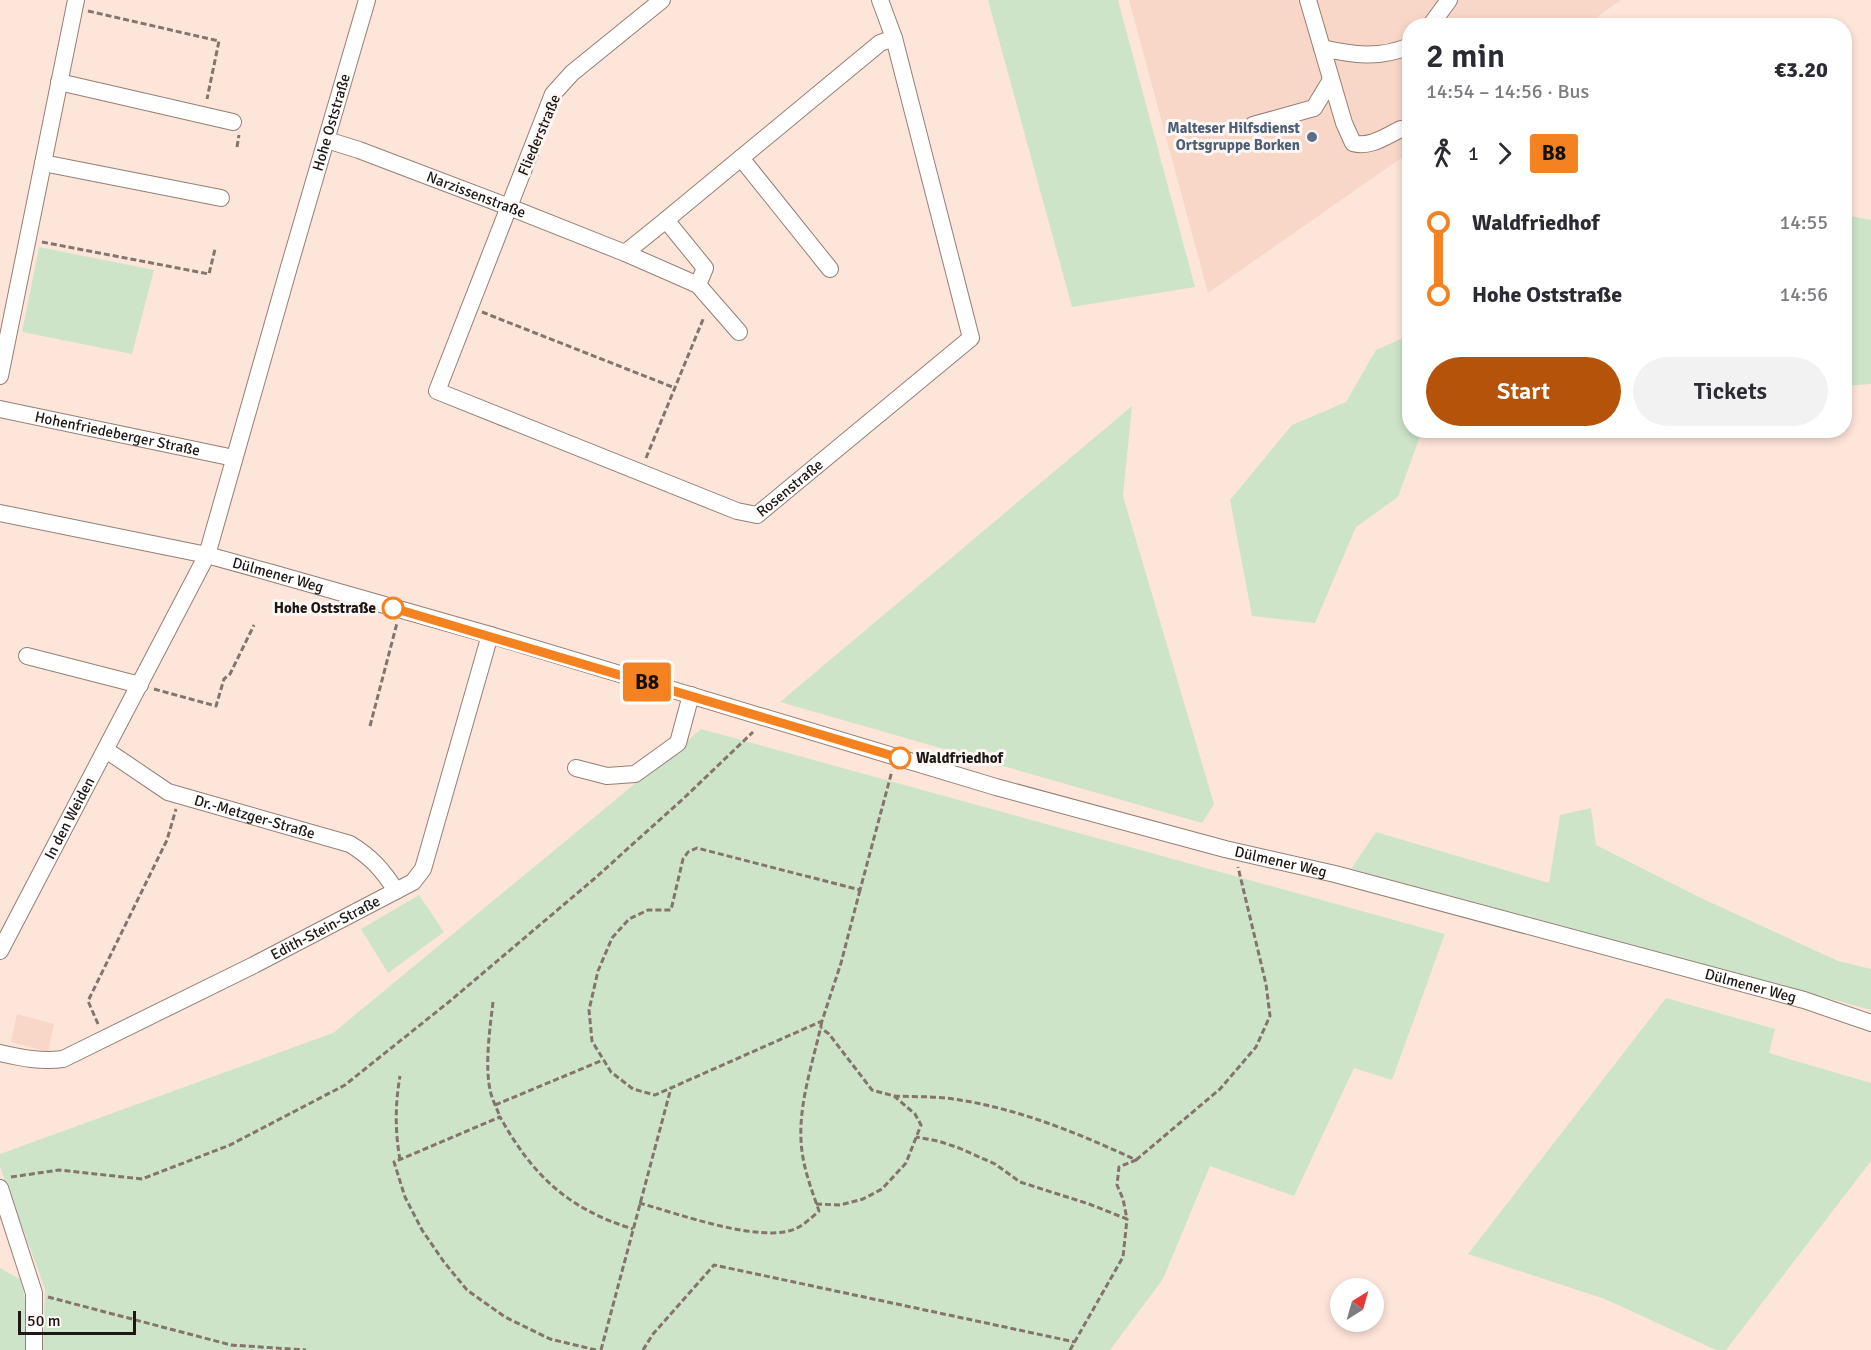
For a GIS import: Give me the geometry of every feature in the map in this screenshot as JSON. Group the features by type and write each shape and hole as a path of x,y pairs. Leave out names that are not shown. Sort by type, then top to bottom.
{"street":[{"name":"Hohe Oststraße","path":"207,555 367,0"},
{"name":"Fliederstraße","path":"509,207 553,94 572,73 662,0"},
{"name":"Rosenstraße","path":"509,207 437,392 738,511 757,515 971,338 894,38 880,0"},
{"path":"1308,0 1332,86 1353,143 1362,145 1375,142 1401,129"},
{"path":"1436,18 1449,0"},
{"path":"0,376 7,300 27,239 75,4"},
{"path":"625,253 880,43 894,38"},
{"path":"1322,48 1355,55 1396,52 1402,49"},
{"path":"59,82 233,122"},
{"path":"1253,125 1314,108 1332,86"},
{"name":"Narzissenstraße","path":"327,140 509,207 698,285 739,332"},
{"path":"741,158 830,269"},
{"path":"43,163 221,198"},
{"path":"666,220 705,268 698,285"},
{"name":"Hohenfriedeberger Straße","path":"0,409 234,458"},
{"name":"Dülmener Weg","path":"0,513 207,555 490,635 896,757 1225,849 1335,874 1804,1000 1871,1023"},
{"name":"In den Weiden","path":"0,951 207,555"},
{"name":"Edith-Stein-Straße","path":"0,1053 30,1060 63,1059 254,965 413,882 423,869 490,635"},
{"path":"27,656 140,685"},
{"path":"576,768 607,776 635,774 678,743 691,695"},
{"name":"Dr.-Metzger-Straße","path":"106,750 168,792 350,844 368,855 384,871 396,891"},
{"path":"0,1188 34,1293 34,1350"}],"path":[{"path":"75,4 219,41 204,114"},
{"path":"27,239 209,274 215,249"},
{"path":"640,473 711,301"},
{"path":"470,307 675,388"},
{"path":"370,726 400,610"},
{"path":"140,685 216,706 224,679 230,674 254,626"},
{"path":"0,1179 59,1170 142,1179 230,1145 345,1085 450,1001 594,879 753,732"},
{"path":"639,1203 751,1233 778,1234 798,1228 819,1211 806,1176 801,1140 802,1111 822,1021 838,973 896,757"},
{"path":"105,1038 88,1001 167,840 181,796"},
{"path":"822,1021 655,1095 633,1089 611,1072 592,1041 589,1010 598,971 612,938 629,919 648,910 671,910 683,859 688,852 697,848 860,890"},
{"path":"1070,1350 1123,1257 1127,1219 1123,1199 1117,1185 1119,1167 1136,1160 1220,1089 1256,1047 1270,1016 1266,984 1238,867"},
{"path":"493,1002 490,1025 490,1092 514,1143 533,1168 560,1193 588,1212 633,1229"},
{"path":"821,1028 872,1090 894,1096 953,1099 1004,1110 1053,1125 1136,1160"},
{"path":"495,1105 603,1060"},
{"path":"400,1076 395,1113 400,1160"},
{"path":"601,1350 671,1088"},
{"path":"816,1204 840,1205 863,1199 882,1189 906,1163 921,1125 915,1114 894,1096"},
{"path":"500,1116 394,1162 405,1197 422,1230 467,1290 505,1317 550,1339 596,1350"},
{"path":"916,1137 959,1148 995,1164 1020,1182 1127,1219"},
{"path":"643,1350 653,1334 714,1265 1075,1342"},
{"path":"34,1293 231,1345 306,1350"}],"shaded area":[{"path":"1129,0 1621,0 1596,18 1402,18 1402,158 1208,293"},
{"path":"17,1014 54,1024 48,1052 11,1042"}],"green space":[{"path":"988,0 1118,0 1195,287 1072,307"},
{"path":"1852,216 1871,220 1871,384 1852,385"},
{"path":"39,247 154,270 132,354 22,332"},
{"path":"1402,339 1402,438 1419,438 1398,497 1356,527 1315,623 1252,616 1230,500 1292,425 1346,402 1376,350"},
{"path":"1132,406 1123,496 1214,804 1202,823 780,702"},
{"path":"701,729 1445,934 1392,1080 1354,1068 1294,1196 1210,1166 1163,1279 1110,1350 43,1350 45,1289 0,1167 0,1154 333,1033"},
{"path":"1591,808 1596,845 1701,898 1838,961 1871,969 1871,1010 1351,869 1376,832 1549,883 1560,815"},
{"path":"419,895 444,932 388,973 361,929"},
{"path":"1666,998 1775,1029 1769,1053 1871,1083 1871,1161 1726,1350 1716,1350 1605,1299 1468,1254"},
{"path":"0,1268 20,1279 23,1288 27,1323 26,1350 0,1350"}],"bus line":[{"name":"B8","path":"393,608 900,758"}],"place":[{"name":"Malteser Hilfsdienst Ortsgruppe Borken","path":"1312,137"},
{"name":"Hohe Oststraße","path":"393,608"},
{"name":"Waldfriedhof","path":"900,758"}]}
